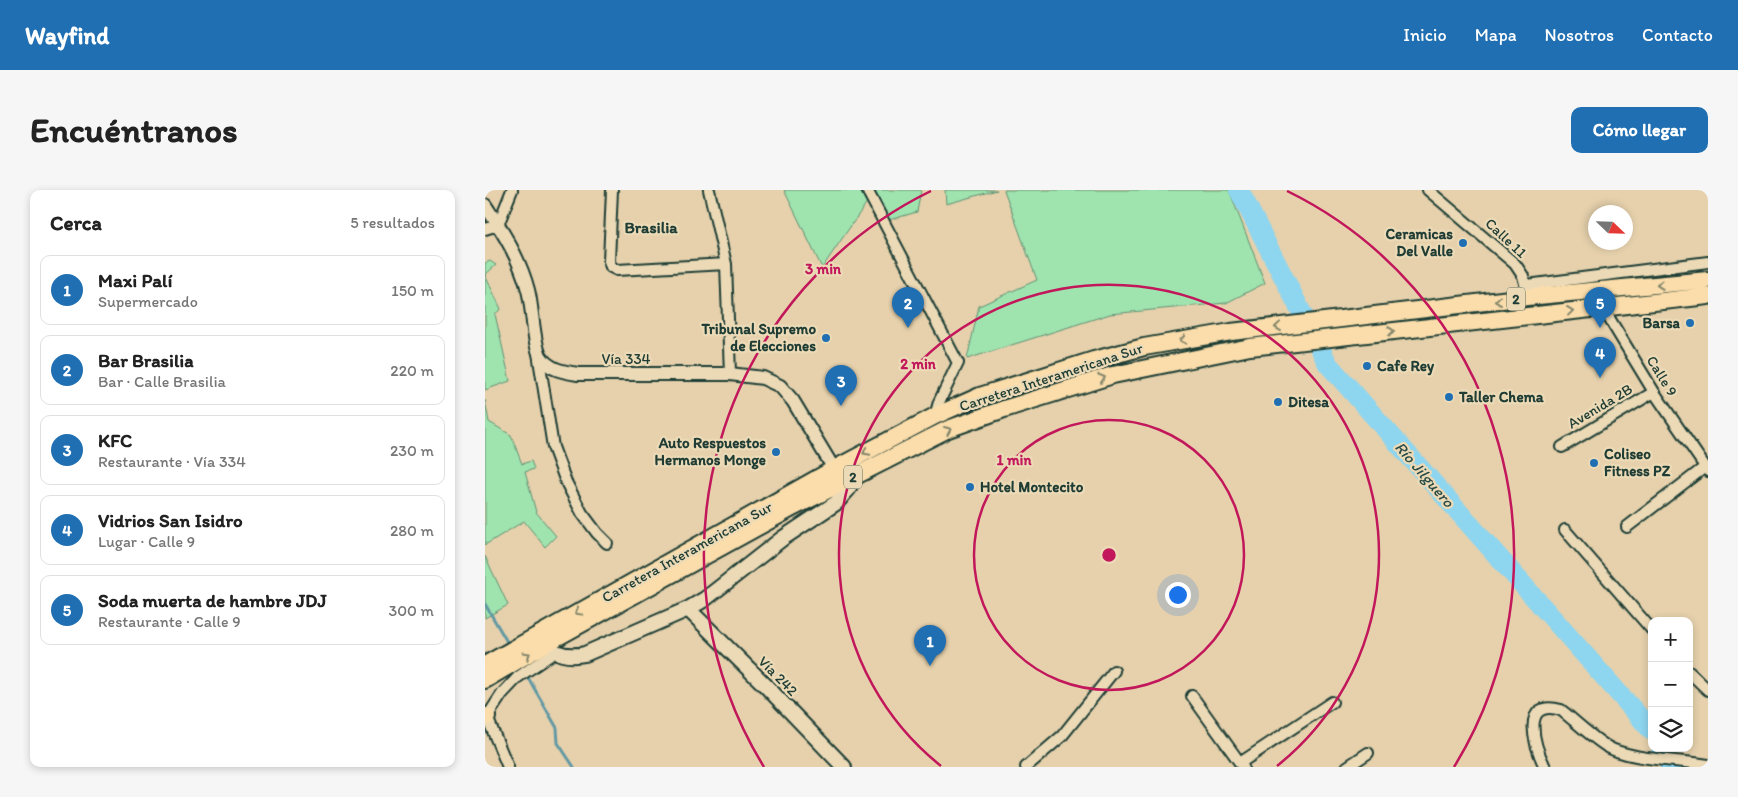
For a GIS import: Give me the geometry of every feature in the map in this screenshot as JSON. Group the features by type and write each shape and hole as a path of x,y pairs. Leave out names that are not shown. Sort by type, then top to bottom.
{"highway":[{"name":"Carretera Interamericana Sur","path":"485,680 550,648 794,507 948,429 1020,404 1113,375 1250,347 1528,316 1603,299 1708,280"},
{"name":"Carretera Interamericana Sur","path":"485,665 551,626 683,555 834,469 935,416 969,401 1094,360 1144,347 1231,332 1325,321 1527,291 1603,299 1708,296"},
{"path":"1527,291 1528,316"},
{"path":"794,507 817,489 834,469 864,471 885,455 969,401"}],"main road":[{"path":"551,626 544,638 550,648 573,656 585,654 687,609 705,599 783,538 836,503 864,471"},
{"name":"Vía 242","path":"687,609 765,685 844,767"}],"street":[{"path":"498,225 512,190"},
{"path":"612,190 609,261 611,267 617,270 726,264"},
{"path":"709,190 726,264 730,374"},
{"path":"867,190 958,363 939,402 935,416"},
{"name":"Calle 11","path":"1428,190 1515,264 1527,291"},
{"path":"485,205 520,265 529,290 553,448 566,482 582,513 607,543"},
{"path":"485,228 498,225"},
{"path":"1527,291 1708,262"},
{"name":"Calle 9","path":"1603,299 1654,392 1706,469"},
{"name":"Vía 334","path":"537,351 542,360 549,366 557,370 578,374 730,374 763,378 780,386 803,416 834,469"},
{"name":"Avenida 2B","path":"1562,447 1654,392"},
{"path":"1627,527 1706,469"},
{"path":"1565,530 1648,625"},
{"path":"508,767 486,717 502,694 550,648"},
{"path":"1026,767 1062,736 1115,672"},
{"path":"1693,676 1708,690"},
{"path":"1192,696 1242,765 1332,702"},
{"path":"1545,767 1537,752 1534,722 1538,712 1544,708 1552,707 1561,710 1606,747 1640,757 1690,761 1708,765"},
{"path":"1347,767 1368,753"}],"green space":[{"path":"784,190 921,190 917,212 889,220 874,192 822,268"},
{"path":"945,190 997,190 946,204"},
{"path":"1004,190 1229,190 1265,283 1226,303 1110,314 967,359 979,306 1037,280"},
{"path":"490,261 496,265 485,275 485,263"},
{"path":"485,275 501,309 495,314 510,381 485,390"},
{"path":"485,400 489,422 511,435 522,464 531,461 534,469 525,472 536,512 556,536 545,547 524,521 485,545"},
{"path":"485,556 508,605 485,618"}],"waterway":[{"name":"Río Jilguero","path":"1239,190 1328,364 1648,726"},
{"path":"485,604 510,647"},
{"path":"526,674 557,728 558,743 574,767"},
{"name":"Río Jilguero","path":"1663,752 1671,767"}],"place":[{"name":"Ceramicas Del Valle","path":"1463,243"},
{"name":"Barsa","path":"1690,323"},
{"name":"Bar Brasilia","path":"908,328"},
{"name":"Soda muerta de hambre JDJ","path":"1600,328"},
{"name":"Tribunal Supremo de Elecciones","path":"826,338"},
{"name":"Cafe Rey","path":"1367,366"},
{"name":"Vidrios San Isidro","path":"1600,378"},
{"name":"Taller Chema","path":"1449,397"},
{"name":"Ditesa","path":"1278,402"},
{"name":"KFC","path":"841,406"},
{"name":"Auto Respuestos Hermanos Monge","path":"776,452"},
{"name":"Coliseo Fitness PZ","path":"1594,463"},
{"name":"Hotel Montecito","path":"970,487"},
{"name":"Maxi Palí","path":"930,666"}],"district":[{"name":"Brasilia","path":"651,227"}]}
